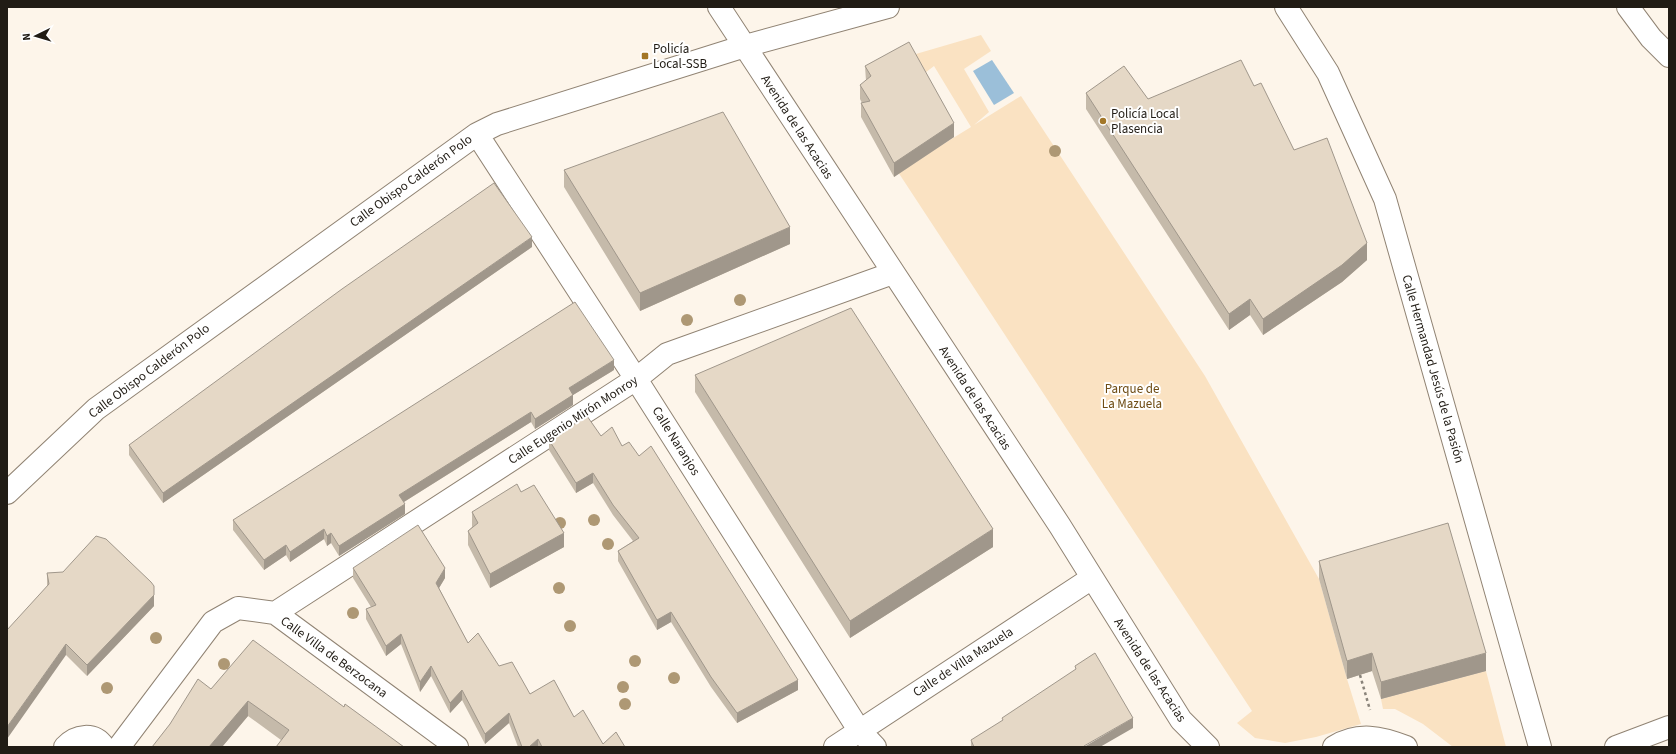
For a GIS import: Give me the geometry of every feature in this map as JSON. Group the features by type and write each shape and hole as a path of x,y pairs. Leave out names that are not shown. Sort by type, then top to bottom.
{"street":[{"name":"Avenida de las Acacias","path":"719,7 1060,526 1181,720 1208,747"},
{"name":"Calle Obispo Calderón Polo","path":"7,493 96,409 477,134 497,124 745,46 888,7"},
{"name":"Calle Hermandad Jesús de la Pasión","path":"1286,7 1328,73 1385,199 1540,747"},
{"path":"1628,7 1651,38 1669,56"},
{"name":"Calle Naranjos","path":"477,134 636,379 859,730 875,747"},
{"name":"Calle Eugenio Mirón Monroy","path":"275,613 636,379 667,354 893,273"},
{"name":"Calle de Villa Mazuela","path":"834,747 1092,578"},
{"name":"Calle Villa de Berzocana","path":"119,747 213,622 238,608 275,613 457,747"},
{"path":"1616,747 1669,727"},
{"path":"65,747 70,742 78,738 86,737 95,738 104,747"},
{"path":"1334,747 1341,742 1364,737 1386,739 1406,747"}],"green space":[{"name":"Parque de La Mazuela","path":"981,35 991,51 964,69 989,112 974,125 1021,96 1205,376 1319,579 1361,724 1316,737 1285,743 1255,738 1237,723 1252,711 898,172 971,127 934,66 921,76 909,56"},
{"path":"1486,671 1506,747 1453,747 1423,724 1395,709 1383,709 1381,699"}],"water":[{"path":"992,60 1014,93 994,105 973,71"}],"building":[{"path":"909,42 954,123 894,163 861,103 870,101 860,85 871,76 865,66"},
{"path":"1241,60 1254,86 1261,83 1294,150 1327,138 1367,243 1342,265 1263,319 1250,299 1229,314 1086,93 1124,66 1148,99"},
{"path":"723,112 790,227 640,293 564,170"},
{"path":"494,183 532,237 163,493 129,445 342,289"},
{"path":"575,302 614,360 569,388 573,395 535,419 531,412 399,495 405,504 339,546 331,533 327,536 324,529 290,552 286,545 264,560 233,520"},
{"path":"851,308 993,529 850,621 695,375"},
{"path":"587,416 601,436 612,427 622,446 629,442 639,456 651,446 798,680 737,713 711,677 671,612 657,620 618,551 639,538 613,505 593,473 576,483 549,440"},
{"path":"517,484 521,492 534,485 564,533 490,574 468,531 478,523 472,512"},
{"path":"1448,523 1486,653 1381,682 1372,653 1347,661 1319,561"},
{"path":"418,525 445,568 436,583 468,643 478,633 499,666 512,662 530,694 554,680 574,717 583,710 603,744 616,732 625,747 542,747 538,739 529,747 522,747 509,713 485,734 462,690 450,703 431,666 420,682 401,634 386,646 366,609 376,605 353,568"},
{"path":"96,536 106,539 151,582 154,586 154,595 87,665 66,644 7,727 7,630 49,584 47,573 63,572"},
{"path":"253,640 344,707 345,704 404,747 276,747 289,730 248,701 209,747 152,747 170,724 198,679 211,689"},
{"path":"1095,653 1133,718 1084,746 1085,747 974,747 971,740 1003,720 1002,718 1076,669 1075,666"}],"place":[{"name":"Policía Local-SSB","path":"645,56"},
{"name":"Policía Local Plasencia","path":"1103,121"}]}
